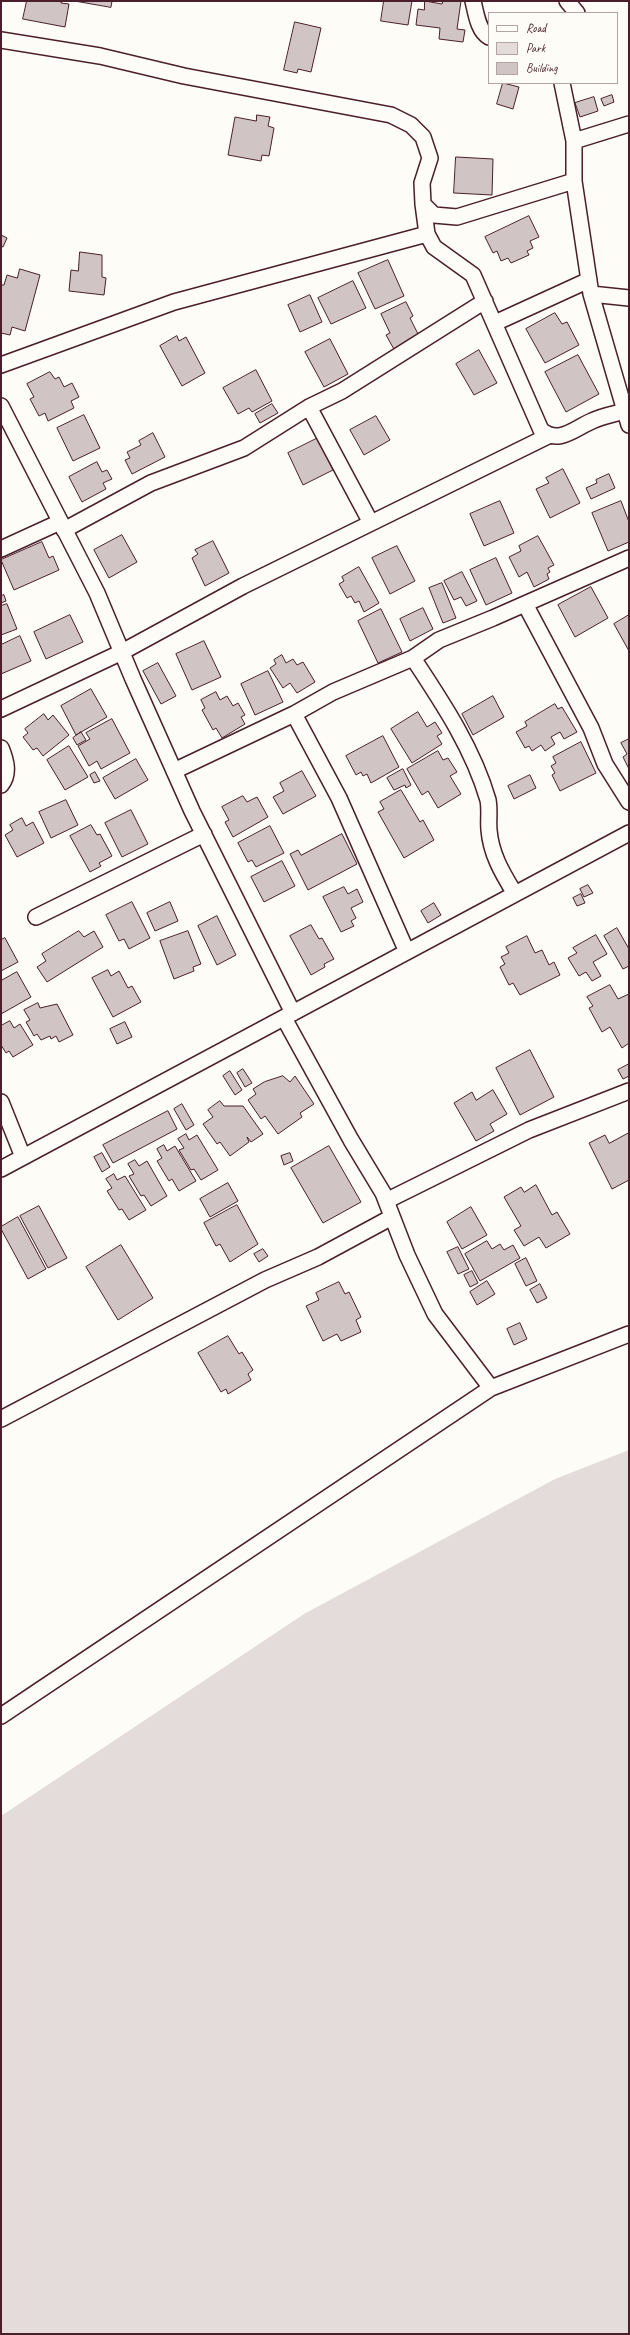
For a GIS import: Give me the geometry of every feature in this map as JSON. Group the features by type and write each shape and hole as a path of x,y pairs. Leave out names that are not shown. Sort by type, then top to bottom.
{"street":[{"path":"473,1 478,22 485,35 488,36"},
{"path":"567,1 576,12"},
{"path":"1,40 100,56 184,76 391,115 411,125 423,137 430,158 422,183 423,204 428,234 434,247 473,275 533,414 541,430 548,436"},
{"path":"1,709 122,652 243,586 548,436 556,437 572,432 592,420 627,418 590,287 574,181 574,142 562,84"},
{"path":"574,142 629,124"},
{"path":"423,204 434,215 457,217 574,181"},
{"path":"1,365 174,302 428,234"},
{"path":"495,323 590,287 629,298"},
{"path":"1,549 62,526 151,483 244,448 309,407 342,391 485,301"},
{"path":"1,406 97,593 174,771 288,1015 386,1201 407,1255 435,1314 491,1388"},
{"path":"309,407 371,523"},
{"path":"174,771 294,714 333,692 413,658 439,640 629,558"},
{"path":"525,604 591,728 605,764 629,802"},
{"path":"413,658 443,703 468,749 488,802 489,832 496,860 515,894"},
{"path":"294,714 339,798 407,952"},
{"path":"1,748 6,761 5,780 1,785"},
{"path":"1,1169 629,833"},
{"path":"36,917 204,834"},
{"path":"386,1201 529,1130 629,1091"},
{"path":"1,1102 23,1157"},
{"path":"1,1419 265,1280 318,1256 392,1217"},
{"path":"1,1716 491,1388 629,1334"}],"green space":[{"path":"629,1450 629,2334 1,2334 1,1816 304,1614 555,1479"}],"building":[{"path":"27,1 61,1 61,3 69,4 65,27 23,19"},
{"path":"75,1 112,1 111,7"},
{"path":"384,1 412,1 408,25 381,21"},
{"path":"425,1 442,4 443,1 461,1 457,29 465,30 463,42 439,39 440,28 416,25 418,9 424,10"},
{"path":"295,22 321,28 311,72 298,69 297,73 284,70"},
{"path":"503,84 519,87 513,109 497,104"},
{"path":"612,95 614,102 604,106 601,99"},
{"path":"594,97 598,111 580,117 575,103"},
{"path":"257,115 270,117 268,126 274,128 269,156 262,155 261,161 228,155 235,117 256,121"},
{"path":"456,157 493,159 492,195 454,193"},
{"path":"529,216 539,237 530,241 533,248 527,251 529,255 511,263 508,258 501,261 497,251 493,253 485,237"},
{"path":"1,235 7,238 3,247 1,246"},
{"path":"80,252 102,255 102,277 106,278 104,295 69,291 71,270 78,271"},
{"path":"388,260 404,296 375,309 358,273"},
{"path":"20,269 40,275 25,331 12,327 10,335 1,333 1,285 4,285 7,275 17,278"},
{"path":"353,281 366,308 331,324 318,298"},
{"path":"310,295 322,322 300,332 288,305"},
{"path":"406,302 413,316 410,318 420,338 395,351 386,335 390,333 381,314"},
{"path":"555,313 562,324 567,322 579,345 545,363 526,329"},
{"path":"177,336 179,341 186,337 205,373 182,386 160,346"},
{"path":"330,339 348,374 324,387 305,352"},
{"path":"479,350 497,383 474,395 456,364"},
{"path":"578,355 599,394 566,412 545,372"},
{"path":"256,370 272,401 252,412 249,408 238,414 223,388"},
{"path":"50,372 55,379 59,377 64,387 72,383 79,397 71,401 74,408 48,421 45,413 39,416 30,399 34,397 27,384"},
{"path":"272,404 278,413 260,423 255,414"},
{"path":"84,415 100,448 73,461 57,428"},
{"path":"376,416 390,440 364,455 350,430"},
{"path":"153,433 165,457 132,474 125,460 130,458 127,452 141,445 139,441"},
{"path":"318,438 333,470 303,485 288,453"},
{"path":"97,462 102,472 107,470 112,479 103,483 106,489 82,502 69,477"},
{"path":"563,469 580,503 550,518 536,489 549,483 546,478"},
{"path":"609,474 615,488 591,499 586,488 597,483 596,480"},
{"path":"500,501 514,533 484,546 470,514"},
{"path":"621,501 629,522 629,542 608,551 592,513"},
{"path":"122,535 137,562 109,578 94,550"},
{"path":"538,536 554,565 548,568 550,572 547,574 549,579 534,587 527,572 519,577 509,557 521,551 519,546"},
{"path":"213,541 229,573 205,586 192,558 198,554 195,550"},
{"path":"42,542 49,558 53,556 59,570 14,590 1,560"},
{"path":"397,546 415,581 390,594 372,558"},
{"path":"496,558 512,593 486,605 470,570"},
{"path":"359,567 379,603 364,612 359,601 355,603 351,596 347,598 339,584 344,581 342,577"},
{"path":"462,572 477,601 466,606 461,597 454,600 444,581"},
{"path":"442,583 456,618 443,623 429,588"},
{"path":"591,587 608,618 575,637 558,605"},
{"path":"4,595 6,601 1,603 1,596"},
{"path":"7,604 17,629 1,635 1,606"},
{"path":"423,608 433,629 410,641 400,619"},
{"path":"381,609 402,652 378,663 358,621"},
{"path":"70,615 83,642 46,659 34,632"},
{"path":"629,615 629,651 614,624"},
{"path":"20,636 31,661 1,674 1,645"},
{"path":"204,641 221,677 192,690 176,654"},
{"path":"282,655 286,663 293,659 297,665 303,662 315,682 297,693 290,683 283,688 270,668 276,664 274,660"},
{"path":"158,663 176,696 161,704 143,671"},
{"path":"268,671 283,702 255,715 241,684"},
{"path":"91,689 107,717 76,735 61,706"},
{"path":"216,692 220,700 227,696 233,706 238,703 245,715 241,717 245,724 222,738 216,728 213,730 202,710 205,708 201,700"},
{"path":"493,696 504,717 473,735 462,714"},
{"path":"555,704 558,709 562,707 577,732 564,739 560,732 551,737 555,744 545,751 541,745 532,751 529,746 525,748 516,732 527,726 525,722"},
{"path":"418,712 427,727 435,722 442,733 437,736 442,744 412,763 391,729"},
{"path":"44,714 48,720 53,715 69,735 43,756 37,748 33,750 23,737 28,733 25,729"},
{"path":"112,719 130,753 101,769 97,761 89,766 78,746 90,739 86,733"},
{"path":"81,732 86,740 77,745 73,738"},
{"path":"383,736 399,767 371,783 367,774 363,776 361,772 356,775 346,756"},
{"path":"629,739 629,769 623,757 627,754 621,743"},
{"path":"581,742 596,773 560,791 552,775 555,773 551,766 556,763 553,757"},
{"path":"69,746 88,777 65,790 47,760"},
{"path":"438,751 443,760 448,758 457,772 450,776 461,794 438,808 428,791 422,795 407,769"},
{"path":"136,759 148,780 115,799 103,778"},
{"path":"403,769 411,785 406,788 405,785 394,790 387,778"},
{"path":"302,771 316,796 283,814 273,797 284,791 280,783"},
{"path":"95,772 100,781 94,783 90,775"},
{"path":"530,775 536,788 514,799 508,786"},
{"path":"401,790 420,822 423,820 434,840 404,858 378,812 384,809 380,802"},
{"path":"243,796 247,802 257,797 268,817 233,837 225,822 229,820 222,807"},
{"path":"66,800 78,825 51,838 39,812"},
{"path":"131,810 148,844 122,857 105,823"},
{"path":"22,818 26,826 33,822 44,843 17,857 5,835 13,830 10,825"},
{"path":"91,825 97,835 100,834 112,856 99,863 101,866 90,872 70,836"},
{"path":"270,826 284,853 256,867 252,860 248,862 238,843"},
{"path":"342,834 357,864 308,890 290,854 298,850 301,855"},
{"path":"282,861 295,886 264,902 251,877"},
{"path":"588,885 593,893 584,897 580,889"},
{"path":"344,887 348,894 357,889 363,902 351,908 356,918 351,921 354,926 341,932 323,897"},
{"path":"581,894 585,903 577,906 573,898"},
{"path":"132,902 150,938 129,949 124,939 119,941 106,915"},
{"path":"170,902 178,921 155,931 147,913"},
{"path":"434,903 441,915 428,923 421,911"},
{"path":"217,916 236,955 217,965 198,926"},
{"path":"311,925 319,939 322,938 334,959 324,964 325,967 311,975 290,936"},
{"path":"617,928 629,949 629,966 623,969 604,936"},
{"path":"79,931 84,937 94,931 103,947 47,982 37,967 46,961 42,954"},
{"path":"188,931 201,964 193,967 194,971 174,979 160,941"},
{"path":"596,935 607,954 593,962 601,976 592,981 586,972 579,976 568,958 577,953 573,948"},
{"path":"527,936 535,953 542,950 549,965 554,962 560,975 520,995 513,983 509,985 500,967 505,964 501,957 509,953 506,947"},
{"path":"5,938 18,962 1,971 1,940"},
{"path":"108,970 111,976 119,971 128,988 132,986 141,1002 113,1017 92,978"},
{"path":"17,972 31,997 1,1014 1,981"},
{"path":"610,985 618,999 629,994 629,1043 622,1048 610,1027 602,1032 589,1008 593,1006 587,997"},
{"path":"38,1003 40,1008 57,1004 73,1035 59,1042 56,1036 51,1039 50,1036 41,1040 37,1034 34,1036 26,1022 30,1020 24,1010"},
{"path":"10,1021 14,1028 20,1024 33,1045 13,1057 9,1051 6,1053 1,1045 1,1026"},
{"path":"125,1022 132,1037 117,1044 110,1029"},
{"path":"530,1050 554,1097 520,1115 496,1068"},
{"path":"629,1064 629,1076 623,1079 618,1070"},
{"path":"243,1069 252,1083 245,1087 237,1073"},
{"path":"230,1071 242,1090 235,1095 223,1076"},
{"path":"283,1076 290,1082 295,1076 314,1104 300,1113 302,1117 278,1134 265,1116 261,1119 248,1100 256,1094 253,1089 264,1082"},
{"path":"493,1090 507,1114 490,1124 494,1131 476,1141 454,1103 472,1092 476,1100"},
{"path":"220,1101 224,1106 243,1106 263,1134 251,1142 247,1137 249,1142 230,1156 220,1142 217,1144 203,1124 213,1117 208,1110"},
{"path":"182,1104 194,1125 186,1130 174,1109"},
{"path":"168,1111 177,1129 113,1163 103,1145"},
{"path":"629,1133 629,1180 612,1189 589,1143 605,1135 609,1143"},
{"path":"186,1134 189,1140 197,1135 218,1170 201,1180 194,1169 191,1170 179,1150 184,1148 178,1139"},
{"path":"164,1145 167,1151 175,1146 196,1181 179,1191 172,1179 169,1181 157,1161 162,1158 157,1149"},
{"path":"329,1146 361,1202 323,1223 291,1168"},
{"path":"102,1153 110,1167 102,1172 94,1157"},
{"path":"290,1153 293,1161 284,1165 281,1156"},
{"path":"135,1160 139,1166 147,1161 167,1196 151,1206 144,1195 141,1196 129,1176 134,1174 128,1164"},
{"path":"114,1174 117,1180 125,1176 146,1210 129,1220 122,1209 119,1210 107,1191 112,1188 106,1179"},
{"path":"228,1183 238,1201 210,1217 200,1199"},
{"path":"536,1185 552,1215 557,1212 570,1234 546,1248 539,1237 524,1246 514,1230 521,1226 504,1197 521,1187 524,1192"},
{"path":"237,1205 258,1244 230,1262 220,1244 216,1246 204,1223"},
{"path":"39,1206 67,1258 48,1268 20,1216"},
{"path":"471,1207 487,1235 462,1249 447,1222"},
{"path":"18,1217 46,1269 28,1279 1,1229 1,1227"},
{"path":"487,1241 492,1249 500,1244 504,1250 513,1245 520,1258 480,1281 465,1254"},
{"path":"121,1245 153,1298 118,1320 86,1267"},
{"path":"458,1247 469,1269 458,1274 447,1252"},
{"path":"263,1249 268,1256 259,1262 254,1254"},
{"path":"526,1258 537,1281 526,1286 515,1264"},
{"path":"472,1271 478,1283 470,1287 464,1275"},
{"path":"487,1281 495,1294 477,1305 470,1292"},
{"path":"339,1282 345,1294 349,1292 361,1317 356,1320 361,1332 341,1341 337,1334 323,1341 306,1306 319,1300 316,1293"},
{"path":"540,1284 547,1298 537,1303 530,1290"},
{"path":"520,1323 527,1339 514,1345 507,1329"},
{"path":"228,1336 239,1354 242,1352 253,1370 248,1374 251,1380 228,1394 226,1389 221,1392 198,1353"}]}
